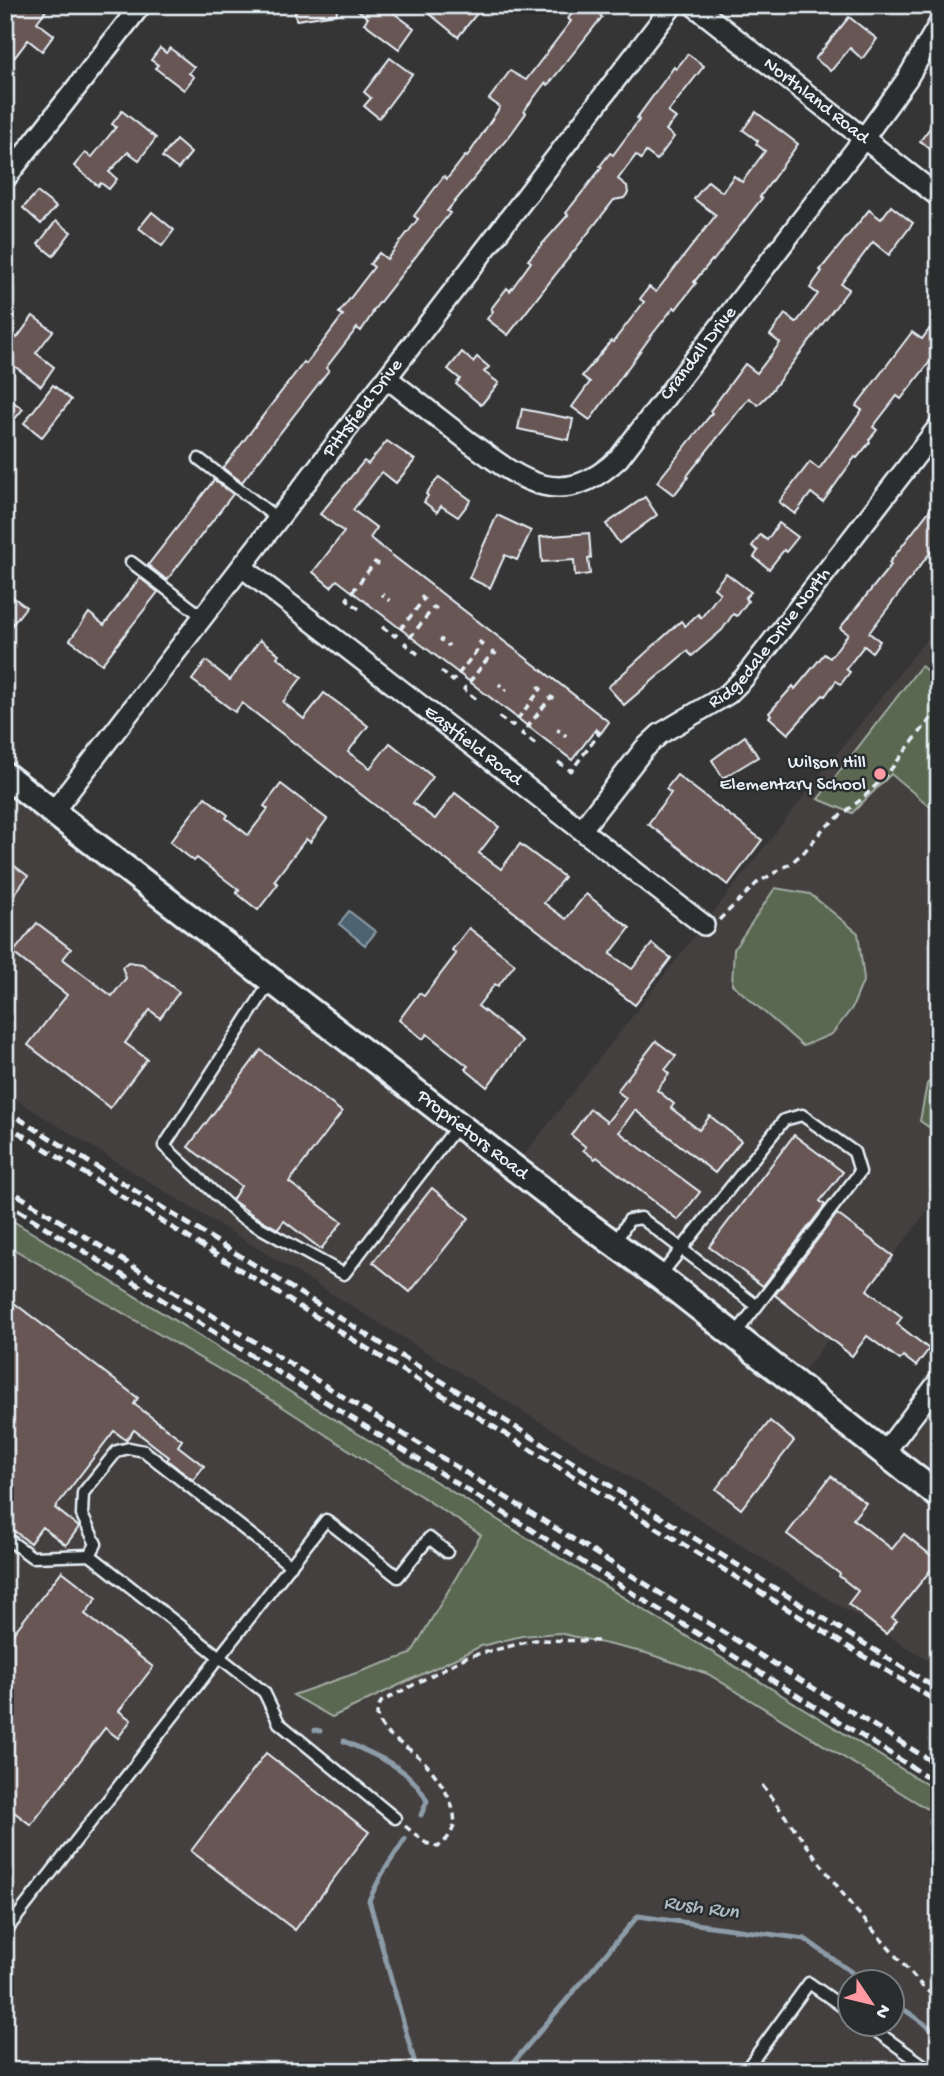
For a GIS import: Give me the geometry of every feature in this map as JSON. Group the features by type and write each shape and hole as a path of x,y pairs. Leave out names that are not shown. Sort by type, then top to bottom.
{"street":[{"name":"Pittsfield Drive","path":"53,812 673,5"},
{"name":"Northland Road","path":"693,5 939,197"},
{"path":"5,179 133,8"},
{"name":"Crandall Drive","path":"387,378 488,456 524,480 553,487 572,485 589,480 606,470 619,458 864,138 907,79 939,24"},
{"name":"Ridgedale Drive North","path":"582,829 644,749 660,734 728,694 744,678 939,426"},
{"name":"Eastfield Road","path":"242,567 704,925"},
{"name":"Proprietors Road","path":"5,775 458,1125 660,1277 939,1496"},
{"path":"884,1453 939,1381"}],"lane":[{"path":"199,459 278,519"},
{"path":"131,562 203,617"},
{"path":"271,980 164,1146 239,1216 344,1274 458,1125"},
{"path":"660,1277 784,1120 802,1115 854,1153 860,1172 734,1336"},
{"path":"614,1244 629,1220 641,1217 757,1306"},
{"path":"90,1555 96,1544 82,1515 83,1493 117,1451 129,1448 144,1451 291,1566"},
{"path":"5,1932 326,1520 398,1577 429,1538 447,1552"},
{"path":"5,1537 32,1557 90,1555 264,1692 279,1723 395,1818"},
{"path":"750,2064 809,1983 836,2003"},
{"path":"886,2038 932,2071"}],"path":[{"path":"359,609 346,599 362,583 375,562 380,565"},
{"path":"382,626 395,636 406,617 424,599 419,595"},
{"path":"418,654 405,644 421,629 434,607 438,610"},
{"path":"441,671 453,681 464,662 482,644 478,640"},
{"path":"476,699 464,689 479,674 492,652 497,655"},
{"path":"499,717 512,726 523,707 541,689 536,685"},
{"path":"535,744 522,734 538,719 551,697 556,700"},
{"path":"704,925 709,929 757,883 791,863 823,829 863,798 888,773 939,708"},
{"path":"558,762 570,771 582,752 599,734 595,730"},
{"path":"395,1818 426,1843 438,1847 448,1839 454,1824 451,1803 442,1784 421,1759 394,1739 380,1724 377,1712 381,1702 466,1657 535,1640 600,1641"},
{"path":"762,1784 852,1906 923,1987 939,2001"}],"shaded area":[{"path":"939,623 939,1196 794,1384 883,1453 939,1381 939,1667 5,1093 5,775 514,1168"},
{"path":"5,1244 275,1402 481,1535 411,1654 294,1696 332,1717 481,1646 522,1636 559,1633 646,1653 708,1674 939,1816 939,2071 5,2071"}],"green space":[{"path":"921,666 939,680 939,814 891,774 852,813 818,799"},
{"path":"775,888 810,894 858,933 864,979 852,1008 832,1034 803,1046 732,984 734,949"},
{"path":"939,1073 939,1134 920,1121 927,1084"},
{"path":"5,1216 939,1792 939,1816 708,1674 646,1653 559,1633 522,1636 481,1646 332,1717 293,1695 411,1654 481,1535 275,1402 5,1244"}],"water":[{"path":"349,911 376,932 365,945 339,924"}],"building":[{"path":"5,5 50,5 37,22 54,35 42,51 28,40 15,57 5,49"},
{"path":"294,5 336,5 337,14 296,20"},
{"path":"351,5 383,5 414,28 399,49 364,23 368,18"},
{"path":"419,5 472,5 479,11 458,37"},
{"path":"577,5 608,5 600,15 602,17 548,85 545,83 511,134 447,211 450,213 372,312 361,331 357,328 326,368 329,370 242,482 223,468 343,315 339,313 374,267 370,264 379,253 387,259 418,219 414,216 444,176 447,179 465,156 467,157 500,107 489,99 510,71 526,80 571,21 568,19"},
{"path":"849,17 877,39 862,59 850,48 831,71 815,59"},
{"path":"160,48 166,53 170,48 194,67 189,73 194,77 184,90 155,68 158,65 151,60"},
{"path":"688,54 704,66 668,112 676,118 666,130 674,137 657,160 646,152 641,159 636,155 618,179 627,186 628,193 624,198 614,200 508,335 487,319 493,311 491,309 507,288 510,291 531,262 528,260 568,215 566,213 602,167 600,166 610,153 613,155 674,67 676,69"},
{"path":"390,58 412,74 379,118 364,106 371,98 364,92"},
{"path":"122,111 156,138 139,160 128,152 109,172 117,179 109,189 101,183 98,186 74,166 85,153 92,157 116,127 112,124"},
{"path":"756,112 798,144 760,197 762,198 694,282 696,283 676,309 674,307 651,336 590,420 572,407 590,382 582,376 644,302 640,299 649,287 656,292 716,215 694,199 708,181 722,192 734,176 742,182 765,151 756,144 758,141 743,130"},
{"path":"939,116 939,156 920,141"},
{"path":"176,140 191,153 178,169 162,157"},
{"path":"37,192 56,207 41,224 23,208"},
{"path":"891,206 913,223 889,255 873,242 841,284 849,289 769,394 758,405 749,398 674,495 657,482 712,413 710,411 745,364 757,373 780,343 770,335 785,314 796,323 818,294 810,288 822,271 820,270 869,210 881,219"},
{"path":"152,212 174,230 162,246 139,228"},
{"path":"56,221 71,232 53,256 38,244"},
{"path":"33,316 53,331 36,353 54,367 41,386 5,359 5,329 17,338"},
{"path":"939,316 939,350 901,399 897,396 873,427 877,430 870,442 857,458 855,457 823,502 811,493 795,514 779,502 810,462 819,469 862,410 856,406 912,332 922,339"},
{"path":"462,352 473,362 477,357 489,367 484,372 499,383 481,405 456,384 460,379 448,369"},
{"path":"53,385 71,400 42,437 24,423"},
{"path":"5,396 23,409 5,431"},
{"path":"522,409 573,419 569,440 518,429"},
{"path":"387,441 415,460 396,483 382,472 353,510 377,528 370,538 609,722 601,733 596,729 572,760 337,580 331,587 313,572 344,532 320,514 364,461 368,464"},
{"path":"439,477 471,500 458,517 441,506 437,512 424,502 428,496 426,494"},
{"path":"214,480 233,494 167,580 148,565"},
{"path":"645,497 657,515 619,543 606,524"},
{"path":"939,498 939,541 869,633 880,641 872,652 864,646 846,669 850,672 841,684 836,681 788,734 769,717 769,713 793,686 795,689 824,654 830,658 848,634 840,628 891,565 889,563"},
{"path":"497,515 531,531 517,560 505,555 490,588 469,578"},
{"path":"779,523 798,537 769,569 754,557 758,551 752,546 760,535 767,540"},
{"path":"589,533 590,574 575,576 574,560 542,562 540,537"},
{"path":"726,573 751,592 745,598 748,601 737,616 733,614 722,630 692,656 687,651 624,705 608,687 681,621 685,626 698,614 701,618 720,593 714,588"},
{"path":"140,578 158,592 102,664 70,640 89,613 104,625"},
{"path":"5,591 26,607 5,634"},
{"path":"260,640 302,677 283,702 304,719 324,693 368,726 348,752 370,768 390,743 433,777 413,803 435,819 455,793 499,827 479,853 501,869 520,844 564,877 544,903 566,919 586,894 630,928 610,954 632,969 652,944 671,958 635,1005 242,703 235,712 192,680 206,661 230,680"},
{"path":"745,736 758,757 723,778 712,760"},
{"path":"677,775 762,840 728,885 648,824 671,793 666,789"},
{"path":"281,784 327,819 310,842 306,839 274,881 278,884 258,910 236,893 239,890 197,858 194,861 170,842 205,797 248,835 268,809 264,806"},
{"path":"5,859 28,876 5,907"},
{"path":"37,923 71,949 63,959 112,996 126,978 122,967 128,962 142,964 179,992 160,1018 150,1010 125,1043 147,1059 110,1108 28,1045 67,995 13,953"},
{"path":"469,928 515,964 478,1006 522,1041 487,1087 465,1069 468,1066 427,1034 423,1039 399,1020 419,993 424,996 456,954 452,950"},
{"path":"656,1041 676,1056 665,1070 669,1074 657,1090 674,1104 671,1108 699,1130 710,1116 741,1141 715,1173 635,1110 619,1132 700,1192 678,1220 597,1157 595,1159 583,1150 586,1147 571,1135 590,1109 607,1122 626,1098 617,1091"},
{"path":"261,1050 342,1112 289,1182 342,1222 321,1249 284,1221 278,1229 232,1200 241,1186 188,1147"},
{"path":"794,1135 843,1172 820,1201 825,1205 763,1286 709,1247"},
{"path":"432,1188 469,1218 410,1292 373,1262"},
{"path":"837,1214 893,1256 867,1290 902,1317 897,1324 929,1349 916,1366 903,1356 900,1360 867,1336 852,1356 775,1295"},
{"path":"5,1296 138,1398 134,1404 182,1440 178,1446 204,1466 193,1480 134,1430 126,1440 114,1431 55,1508 79,1527 66,1545 42,1527 30,1543 5,1524"},
{"path":"770,1421 794,1441 741,1509 716,1489"},
{"path":"831,1476 866,1503 853,1519 892,1549 904,1534 938,1561 892,1618 897,1621 886,1634 848,1604 858,1591 787,1534"},
{"path":"62,1571 97,1598 85,1614 153,1667 119,1711 131,1720 118,1738 105,1728 31,1825 5,1805 5,1644"},
{"path":"266,1753 369,1832 295,1930 191,1851"}],"waterway":[{"path":"315,1730 320,1731"},
{"path":"344,1741 392,1764 412,1779 427,1801 421,1815"},
{"path":"405,1839 369,1900 417,2071"},
{"name":"Rush Run","path":"506,2071 638,1916 805,1939 845,1968"},
{"name":"Rush Run","path":"906,2011 939,2034"}],"railway":[{"path":"5,1110 939,1690"},
{"path":"5,1124 939,1703"},
{"path":"5,1187 939,1766"},
{"path":"5,1202 939,1784"}],"place":[{"name":"Wilson Hill Elementary School","path":"880,774"}]}
